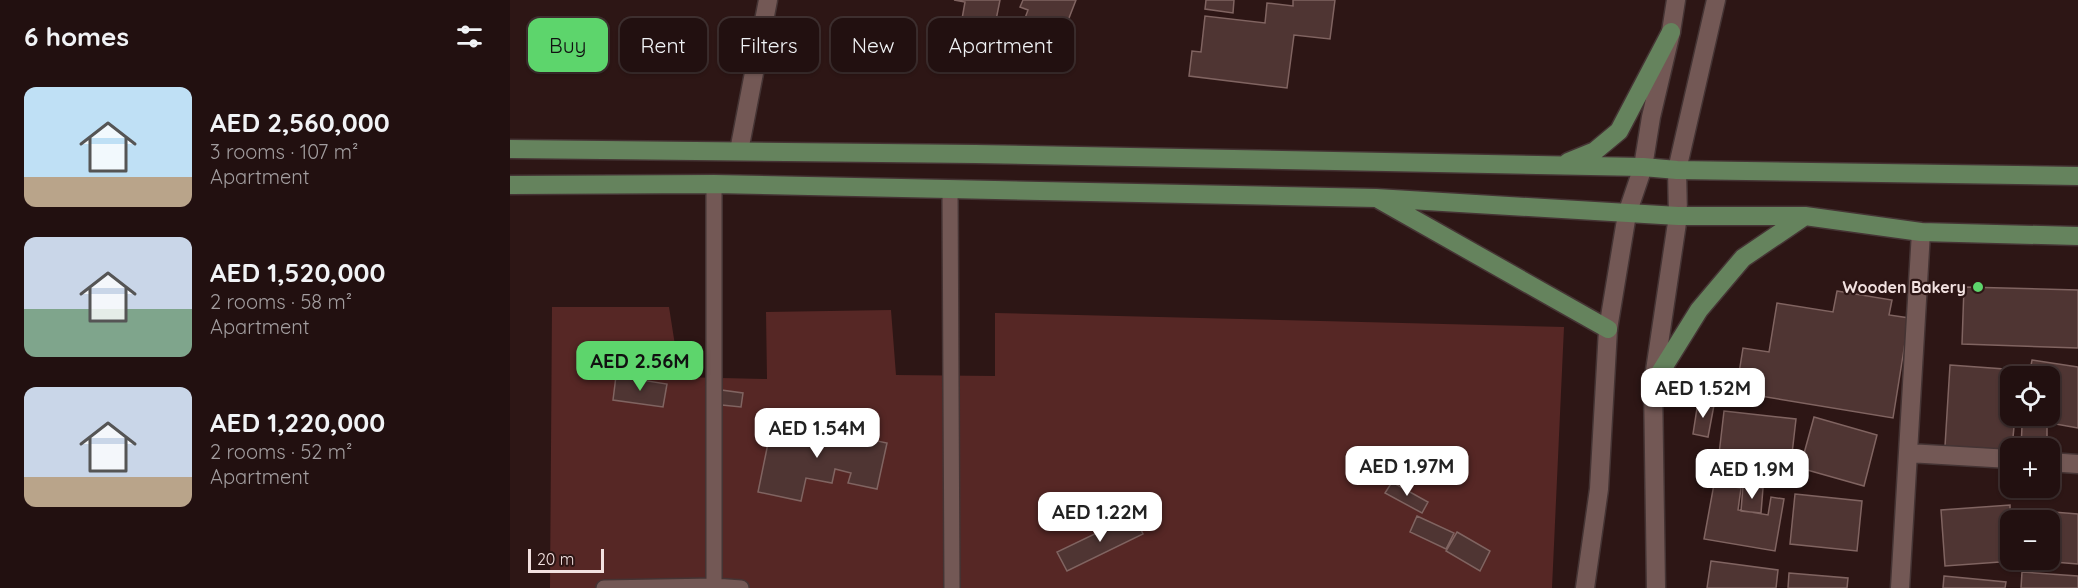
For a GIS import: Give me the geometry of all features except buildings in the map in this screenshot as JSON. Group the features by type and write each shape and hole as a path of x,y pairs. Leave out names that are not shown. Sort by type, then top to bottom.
{"main road":[{"path":"1559,165 1595,152 1619,131 1671,32"},
{"path":"510,149 975,154 1643,166 1677,170 2078,176"},
{"path":"510,185 714,184 1376,198 1677,216 1805,216 1921,232 2078,236"},
{"path":"1376,198 1608,329"},
{"path":"1653,384 1699,310 1743,258 1805,216"}],"street":[{"path":"739,152 768,0"},
{"path":"1585,588 1599,489 1608,329 1627,213 1643,166 1676,0"},
{"path":"1656,588 1653,384 1677,216 1677,170 1716,0"},
{"path":"1900,588 1921,232"},
{"path":"1908,453 2000,458"},
{"path":"2060,463 2078,464"}],"lane":[{"path":"714,184 714,586"},
{"path":"950,188 952,588"},
{"path":"604,588 714,586 741,588"}],"shaded area":[{"path":"552,307 669,307 680,377 767,379 766,312 891,310 896,375 995,376 995,313 1564,327 1552,588 550,588"}],"place":[{"name":"Wooden Bakery","path":"1978,287"}]}
